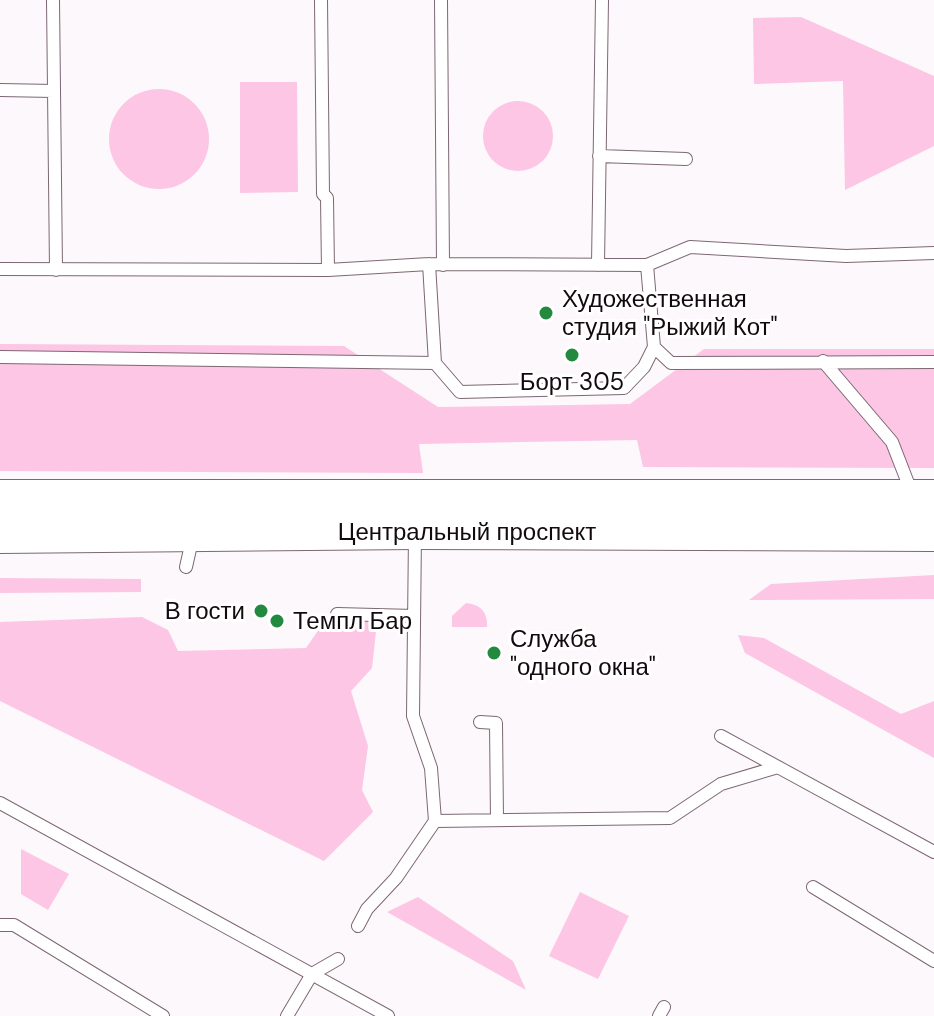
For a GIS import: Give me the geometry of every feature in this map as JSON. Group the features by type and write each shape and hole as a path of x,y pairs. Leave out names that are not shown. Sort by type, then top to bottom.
{"main road":[{"name":"Центральный проспект","path":"0,499 924,499"},
{"name":"Центральный проспект","path":"0,534 190,550 415,530 934,532"}],"lane":[{"path":"53,0 56,270"},
{"path":"321,0 323,194 327,198 328,270"},
{"path":"441,0 443,265"},
{"path":"598,265 602,0"},
{"path":"0,90 54,91"},
{"path":"599,156 686,159"},
{"path":"0,269 328,270 429,264 647,265 690,247 846,256 934,253"},
{"path":"429,264 435,363 460,392 624,388 644,367 654,347 647,265"},
{"path":"654,347 671,363 934,362"},
{"path":"0,357 435,363"},
{"path":"823,361 892,442 924,499"},
{"path":"358,926 367,909 396,878 435,821 431,768 413,716 415,530"},
{"path":"337,614 414,616"},
{"path":"480,722 496,723 497,820"},
{"path":"721,736 934,852"},
{"path":"435,821 670,818 721,784 778,767"},
{"path":"0,803 388,1016"},
{"path":"813,887 934,961"},
{"path":"0,925 14,925 163,1016"},
{"path":"287,1016 312,974 338,959"}],"shaded area":[{"path":"801,17 934,76 934,146 845,190 843,81 754,84 753,18"},
{"path":"240,82 297,82 298,192 240,193"},
{"path":"159,89 187,97 201,111 209,139 201,167 187,181 159,189 131,181 117,167 109,139 117,111 131,97"},
{"path":"525,101 547,116 553,136 551,150 543,161 532,169 511,171 493,161 485,150 483,129 493,111 504,103"},
{"path":"0,344 344,346 438,407 630,404 704,349 934,349 934,468 643,467 637,440 419,444 423,473 0,471"},
{"path":"934,575 934,599 749,600 771,584"},
{"path":"0,578 141,579 141,592 0,593"},
{"path":"466,603 482,610 487,627 452,627 452,616"},
{"path":"142,617 168,630 178,651 306,648 324,622 377,622 372,668 351,691 368,746 362,790 373,812 324,861 0,701 0,622"},
{"path":"738,635 764,638 901,714 934,701 934,758 745,653"},
{"path":"21,849 69,874 48,910 21,894"},
{"path":"580,892 629,916 598,979 549,956"},
{"path":"418,897 513,961 526,990 387,912"}],"place":[{"name":"Художественная студия \"Рыжий Кот\"","path":"546,313"},
{"name":"Борт 305","path":"572,355"},
{"name":"В гости","path":"261,611"},
{"name":"Темпл Бар","path":"277,621"},
{"name":"Служба \"одного окна\"","path":"494,653"}]}
